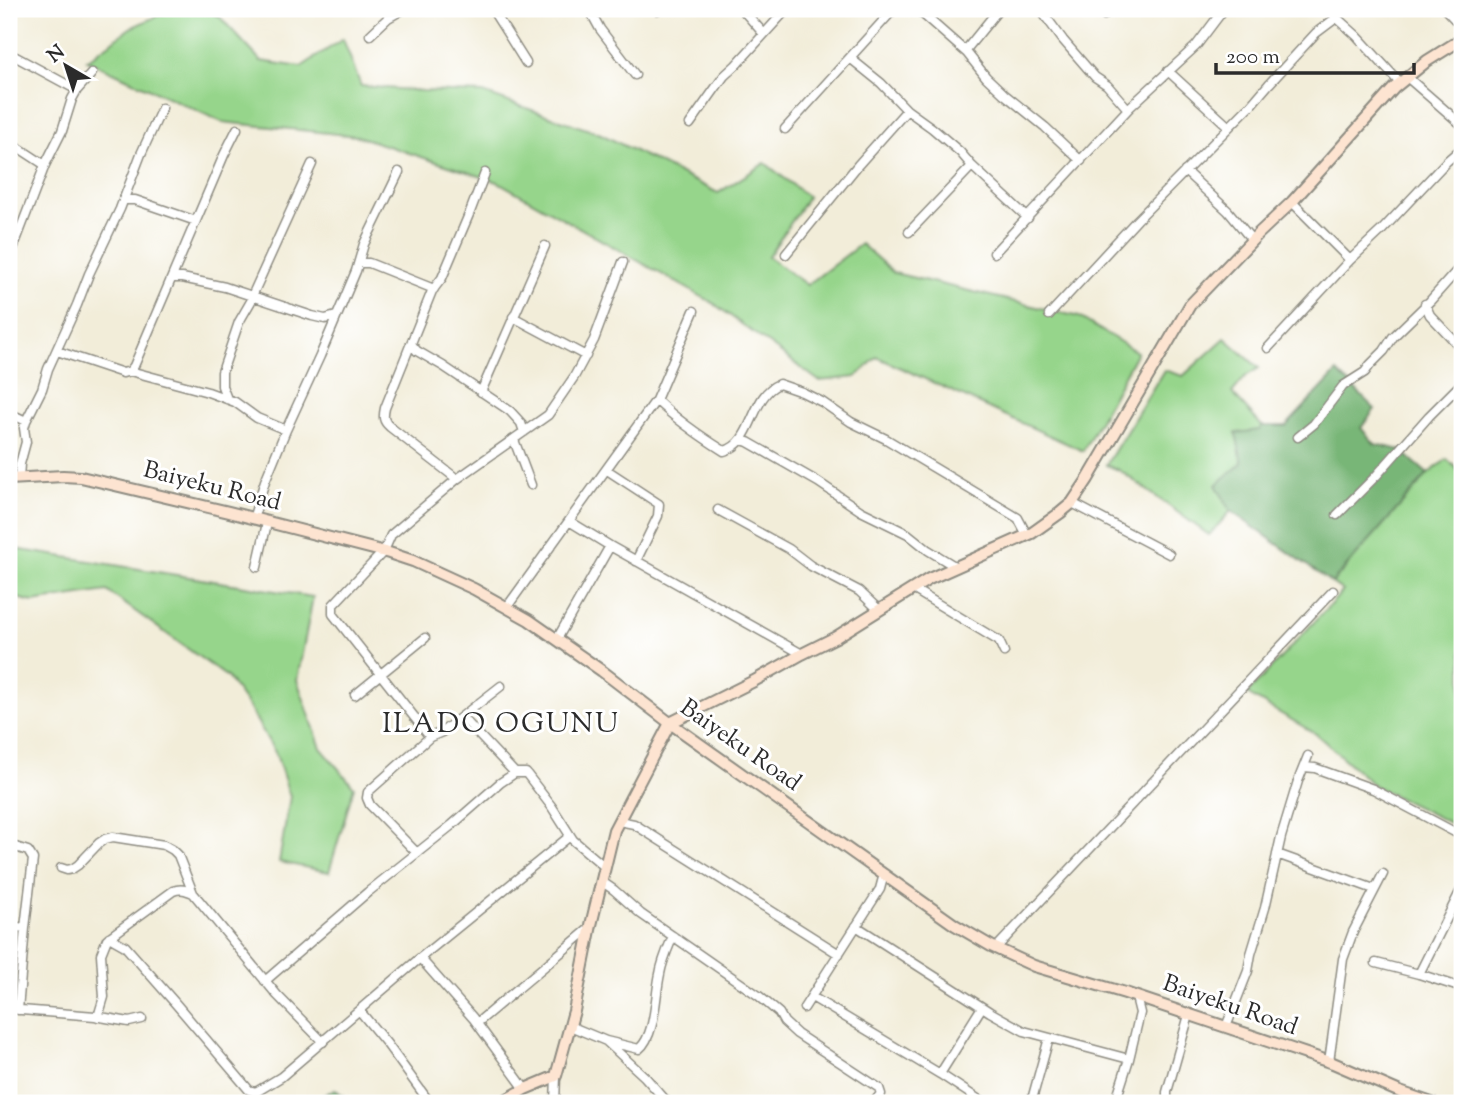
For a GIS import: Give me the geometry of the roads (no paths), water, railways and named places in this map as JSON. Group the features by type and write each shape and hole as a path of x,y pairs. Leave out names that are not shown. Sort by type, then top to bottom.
{"main road":[{"path":"499,1103 556,1076 570,1026 614,830 670,723 836,637 929,579 1027,535 1072,503 1190,305 1292,202 1374,108 1427,61 1462,39"},
{"name":"Baiyeku Road","path":"14,479 81,477 384,551 413,561 474,589 557,639 670,723 955,925 996,948 1034,965 1329,1062 1403,1099 1432,1103"}],"street":[{"path":"370,36 388,18 404,9"},
{"path":"492,9 526,63"},
{"path":"589,9 600,29 635,75"},
{"path":"742,9 764,34"},
{"path":"690,124 724,75 787,9"},
{"path":"785,129 894,9"},
{"path":"917,9 965,51 1004,94 1081,161"},
{"path":"965,51 999,9"},
{"path":"1040,9 1095,77 1107,85 1128,109"},
{"path":"994,253 1128,109 1196,46 1224,9"},
{"path":"1327,9 1403,80 1462,125"},
{"path":"1445,9 1462,27"},
{"path":"1049,315 1316,33 1336,18"},
{"path":"9,56 16,57 77,90"},
{"path":"850,58 881,83 906,110 960,152 1028,218"},
{"path":"1168,71 1229,127"},
{"path":"9,259 13,234 59,139 77,90 92,73"},
{"path":"14,479 26,442 26,421 162,108"},
{"path":"786,254 906,110"},
{"path":"57,351 123,373 134,366 176,276 196,221 237,129"},
{"path":"9,144 45,165"},
{"path":"1268,348 1350,260 1462,148"},
{"path":"227,399 221,379 222,372 239,322 312,164"},
{"path":"909,232 972,166"},
{"path":"1185,171 1228,211 1252,240"},
{"path":"253,519 265,481 332,328 364,244 399,172"},
{"path":"457,479 384,422 383,418 408,354 414,348 434,289 442,278 485,173"},
{"path":"123,200 135,200 196,221"},
{"path":"1292,202 1350,260"},
{"path":"481,392 545,246"},
{"path":"359,263 369,262 434,289"},
{"path":"430,737 333,614 333,605 384,551 391,535 457,479 548,415 574,377 596,337 623,262"},
{"path":"1298,437 1314,424 1343,386 1365,372 1393,337 1462,265"},
{"path":"176,276 253,296 325,319 336,316"},
{"path":"1425,304 1430,315 1462,349"},
{"path":"507,607 656,400 694,311"},
{"path":"513,317 586,356"},
{"path":"325,319 332,328"},
{"path":"414,348 510,411 521,423 524,432"},
{"path":"130,370 227,399 257,418 286,430"},
{"path":"1337,515 1462,383"},
{"path":"656,400 671,414 724,451 731,449 741,440 767,392 779,384 802,392 1018,518 1027,535"},
{"path":"9,413 26,421"},
{"path":"514,440 531,485"},
{"path":"741,440 818,482 861,511 908,534 956,567"},
{"path":"607,470 659,504 658,516 636,561"},
{"path":"1072,503 1169,554"},
{"path":"718,510 789,549 811,566 859,591 879,610"},
{"path":"569,520 636,561 802,653"},
{"path":"257,567 267,523"},
{"path":"557,639 610,546"},
{"path":"913,589 999,641 1004,652"},
{"path":"996,948 1333,591"},
{"path":"355,695 425,638"},
{"path":"417,853 370,805 368,792 430,737 442,732 501,686"},
{"path":"462,717 514,772 526,773 570,836 605,867"},
{"path":"1226,1027 1248,971 1281,837 1308,756"},
{"path":"1304,766 1373,789 1462,836"},
{"path":"265,981 514,772"},
{"path":"625,809 634,824"},
{"path":"619,821 634,824 839,954"},
{"path":"109,937 125,946 251,1092 281,1077 420,958 570,836"},
{"path":"61,867 72,869 105,839 113,837 164,845 173,850 193,893 265,981 323,1042"},
{"path":"9,845 28,851 33,859 13,1009 99,1017 130,1023 142,1019"},
{"path":"1277,854 1374,890"},
{"path":"1329,1062 1343,959 1353,932 1382,874"},
{"path":"804,1009 888,877"},
{"path":"601,881 641,914 759,996 779,1013 797,1034 879,1088 881,1094 873,1103"},
{"path":"1419,974 1462,888"},
{"path":"99,1017 104,998 101,954 109,937 173,891 184,889 193,893"},
{"path":"9,926 25,928"},
{"path":"856,926 1024,1031 1129,1059"},
{"path":"477,1023 590,928"},
{"path":"570,1026 606,1041 639,1049 647,1040 652,1025 660,970 673,936"},
{"path":"420,958 477,1023 525,1089"},
{"path":"1376,963 1462,988"},
{"path":"812,997 984,1103"},
{"path":"1115,1103 1140,1013 1136,997"},
{"path":"1140,1013 1150,1002"},
{"path":"940,1074 982,1007"},
{"path":"359,1010 430,1103"},
{"path":"1168,1103 1167,1092 1189,1015"},
{"path":"1031,1103 1049,1038"},
{"path":"606,1041 645,1077 668,1103"},
{"path":"555,1103 556,1076"}],"district":[{"name":"ILADO OGUNU","path":"501,725"}]}
